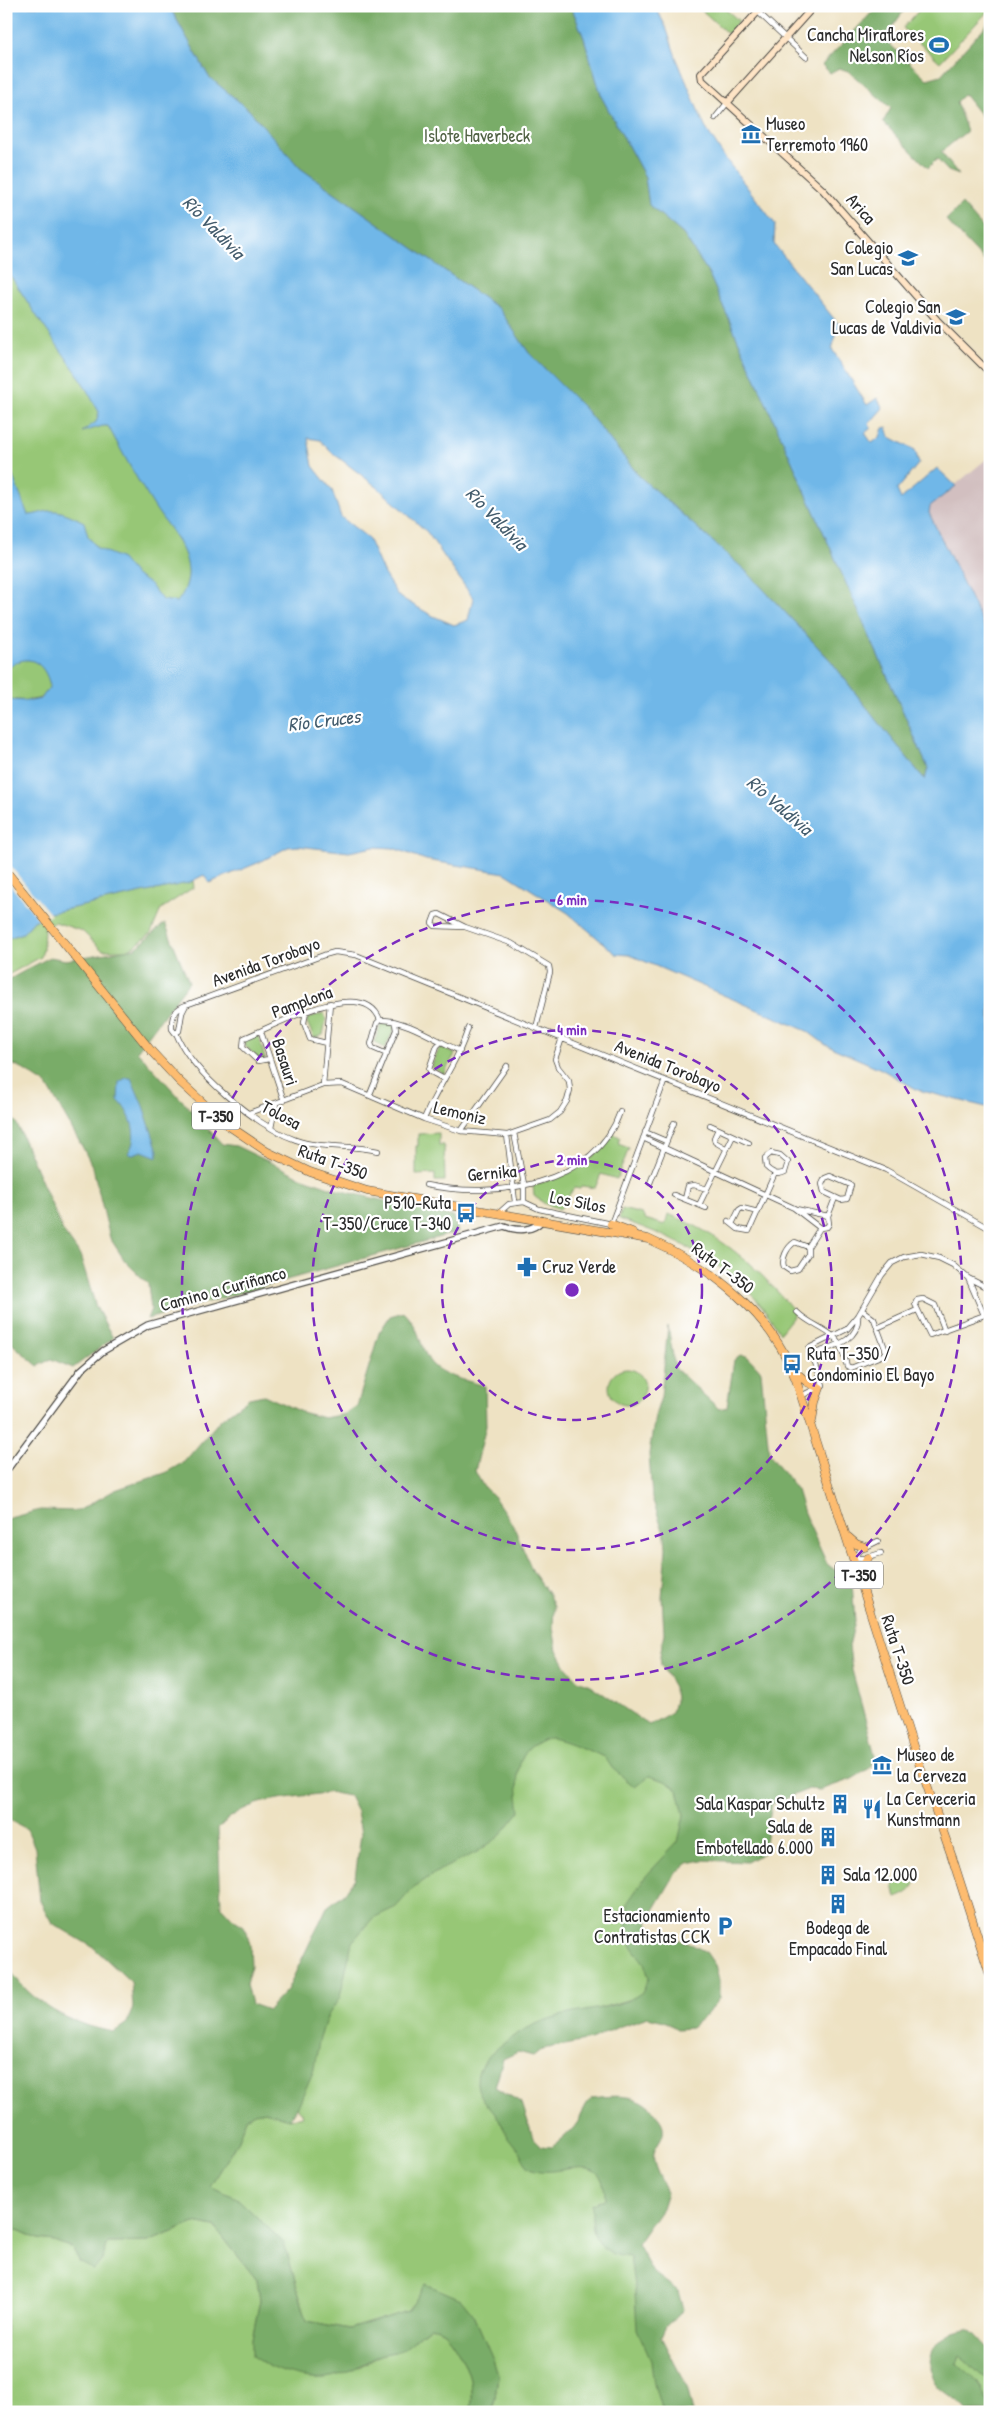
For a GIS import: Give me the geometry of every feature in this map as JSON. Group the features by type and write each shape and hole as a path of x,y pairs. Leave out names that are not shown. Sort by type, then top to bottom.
{"main road":[{"path":"728,102 814,6"},
{"name":"Arica","path":"760,9 701,74 702,80 823,190 937,320 990,373"},
{"name":"Ruta T-350","path":"6,871 70,947 127,1022 178,1081 214,1114 260,1146 310,1172 352,1187 648,1238 699,1266 732,1291 767,1327 792,1368 914,1749 952,1857 990,1975"},
{"path":"611,1224 648,1238"},
{"path":"792,1368 807,1382 820,1388 813,1408 812,1428"},
{"path":"845,1532 853,1542 865,1547"},
{"path":"860,1579 862,1567 868,1558"}],"street":[{"path":"760,9 788,41 806,57"},
{"path":"715,118 728,102"},
{"path":"465,927 435,926 432,924 435,915 438,914 465,927 511,943 549,966 550,972 536,1028"},
{"name":"Avenida Torobayo","path":"186,1005 324,954 346,952 886,1170 990,1229"},
{"name":"Pamplona","path":"270,1059 259,1062 242,1046 244,1038 306,1011 330,1003 344,1001 361,1004 376,1012 380,1020 430,1034 440,1043 460,1051"},
{"path":"323,1085 330,1003"},
{"path":"186,1005 182,1013 179,1031 176,1033 172,1029 173,1017 177,1010 186,1005"},
{"path":"306,1011 304,1023 310,1039 326,1043"},
{"path":"380,1020 371,1044 373,1048 387,1054"},
{"path":"370,1094 396,1030 395,1023"},
{"path":"424,1119 460,1051 468,1028"},
{"name":"Basauri","path":"261,1032 284,1101"},
{"name":"Tolosa","path":"176,1033 186,1053 211,1080 249,1113 271,1128 296,1140 308,1143 359,1146 378,1152"},
{"name":"Lemoniz","path":"249,1113 323,1085 342,1084 370,1094 424,1119 461,1131 514,1133 550,1120 560,1112 567,1101 570,1090 569,1081 558,1067 555,1059 562,1038"},
{"path":"440,1043 437,1046 429,1069 444,1079"},
{"path":"461,1131 507,1066"},
{"name":"Los Silos","path":"515,1202 524,1202 540,1209 611,1224 665,1080"},
{"path":"271,1128 276,1104"},
{"name":"Gernika","path":"426,1185 465,1190 515,1186 563,1172 591,1156 610,1134 620,1112"},
{"path":"650,1183 674,1123"},
{"path":"710,1125 749,1143"},
{"path":"718,1129 714,1138 715,1142 727,1149"},
{"path":"646,1132 665,1144 794,1208 820,1228"},
{"path":"514,1133 524,1184 524,1202"},
{"path":"504,1226 500,1212 507,1205 515,1202 515,1186 507,1134"},
{"path":"699,1205 733,1136"},
{"path":"643,1138 665,1144"},
{"path":"767,1154 780,1155 788,1162 785,1172 775,1173 766,1167 764,1162 767,1154"},
{"path":"758,1212 742,1208 730,1222 738,1229 749,1231 758,1212 775,1173"},
{"path":"825,1178 837,1178 851,1185 847,1199 835,1198 823,1190 825,1178"},
{"path":"685,1198 688,1186 694,1185 707,1189"},
{"path":"674,1195 706,1208"},
{"path":"808,1247 797,1242 791,1244 782,1261 784,1268 790,1272 798,1269 808,1254 808,1247 820,1228 828,1226 828,1216 835,1198"},
{"path":"794,1208 828,1216"},
{"name":"Los Silos","path":"540,1209 542,1220"},
{"name":"Camino a Curiñanco","path":"6,1471 81,1370 103,1351 141,1329 165,1320 504,1226 525,1229 536,1225 542,1220"},
{"path":"801,1396 820,1388 823,1383 812,1354 808,1352 809,1348 842,1333 858,1316 882,1275 892,1263 904,1257 921,1254 929,1255 953,1265 968,1278 990,1289"},
{"path":"968,1278 984,1315"},
{"path":"945,1331 932,1302 918,1299 915,1304 929,1335 945,1331 990,1313"},
{"path":"797,1312 806,1322 834,1337 840,1344 848,1366 851,1368 883,1355 886,1349 874,1318 862,1310"},
{"path":"877,1328 917,1310"},
{"path":"812,1354 846,1342 856,1330 859,1323 858,1316"},
{"path":"854,1558 865,1547 878,1542"},
{"path":"854,1558 868,1558 881,1553"}],"shaded area":[{"path":"990,456 990,638 929,513 930,506"}],"green space":[{"name":"Islote Haverbeck","path":"169,6 571,6 584,38 602,98 645,177 649,205 683,234 708,272 928,768 925,780 831,661 748,573 640,477 585,409 529,353 499,309 300,168 249,110 209,77"},
{"path":"697,6 722,6 739,21 728,34"},
{"path":"878,6 907,6 884,39 927,79 941,75 990,21 990,127 964,94 956,102 967,131 941,152 959,175 948,171 937,159 928,168 883,122 891,108 848,71 839,68 830,73 822,65"},
{"name":"Cancha Miraflores Nelson Ríos","path":"923,6 990,6 990,9 940,62 903,28"},
{"path":"962,204 990,236 990,267 946,220"},
{"path":"6,267 79,376 190,557 195,577 175,625 149,638 49,680 49,688 46,694 28,700 6,700"},
{"path":"193,881 194,887 161,909 151,933 135,946 125,950 102,950 82,931 55,922 44,928 41,957 6,976 6,939 23,933 34,921 50,913"},
{"path":"165,923 189,982 137,1051 222,1144 236,1146 301,1177 338,1190 454,1217 458,1232 147,1319 151,1309 148,1284 125,1261 110,1238 93,1168 83,1148 47,1085 18,1066 6,1064 6,981 50,957 66,960 136,948"},
{"path":"324,1013 326,1019 323,1035 314,1038 307,1018"},
{"path":"382,1022 393,1025 394,1030 385,1048 374,1042"},
{"path":"255,1036 259,1037 265,1059 259,1059 245,1046 245,1040"},
{"path":"440,1047 455,1054 444,1074 431,1067"},
{"path":"6,1115 16,1122 63,1231 80,1255 96,1307 113,1338 73,1368 51,1359 38,1366 10,1342 6,1346"},
{"path":"439,1133 439,1145 444,1145 445,1181 435,1181 435,1174 416,1175 418,1134"},
{"path":"613,1134 620,1137 618,1144 629,1148 617,1179 601,1174 595,1188 582,1186 580,1189 574,1188 560,1209 545,1204 534,1196 533,1186 578,1167 596,1153"},
{"path":"622,1209 642,1214 645,1219 665,1225 668,1214 705,1231 737,1254 767,1280 794,1311 792,1318 780,1333 750,1293 731,1276 688,1248 666,1237 619,1219"},
{"path":"404,1312 416,1329 427,1357 437,1369 485,1386 486,1426 475,1471 483,1486 494,1497 513,1525 533,1572 549,1595 554,1607 553,1628 557,1650 566,1667 578,1680 590,1685 649,1725 672,1712 675,1701 674,1687 661,1665 660,1656 664,1633 662,1597 666,1548 665,1536 652,1498 649,1454 655,1416 661,1397 668,1326 675,1368 719,1409 727,1407 734,1360 740,1355 747,1356 761,1371 769,1453 797,1490 804,1513 827,1564 852,1583 855,1621 849,1646 852,1670 875,1755 870,1768 852,1779 820,1790 809,1789 772,1804 763,1853 747,1862 702,1860 688,1863 676,1873 647,1922 657,1934 687,1942 706,1952 715,1965 719,1981 719,1998 707,2014 691,2028 677,2029 664,2021 648,2017 618,2027 591,2040 542,2049 533,2056 518,2052 503,2059 495,2087 522,2103 533,2138 541,2146 552,2147 568,2134 592,2098 620,2096 638,2100 646,2103 660,2121 663,2126 663,2134 654,2152 654,2163 667,2192 662,2208 637,2244 649,2266 658,2276 678,2291 683,2310 666,2326 661,2337 687,2387 693,2412 662,2412 654,2384 651,2361 637,2329 630,2257 618,2255 602,2248 594,2234 592,2204 605,2200 603,2182 597,2172 588,2168 539,2171 529,2167 507,2136 500,2121 484,2101 478,2089 478,2072 483,2062 498,2047 514,2036 550,2019 626,2001 643,1991 649,1978 644,1963 634,1950 626,1934 628,1902 646,1876 678,1842 684,1815 678,1790 665,1781 649,1776 635,1787 612,1768 605,1757 555,1739 545,1739 532,1746 522,1759 518,1776 520,1811 499,1837 477,1852 440,1870 414,1887 396,1907 373,1918 352,1942 340,1997 327,2017 320,2037 313,2072 299,2104 289,2119 265,2111 254,2113 246,2118 238,2140 210,2186 237,2198 284,2243 307,2321 349,2329 408,2311 426,2284 461,2299 474,2315 498,2375 493,2412 469,2412 472,2403 472,2393 463,2360 445,2333 431,2326 401,2350 378,2356 332,2377 296,2376 268,2366 252,2356 252,2339 260,2300 257,2280 215,2227 194,2223 148,2242 108,2243 102,2260 94,2270 80,2263 72,2248 54,2241 38,2239 18,2230 6,2237 6,1964 16,1978 39,2001 52,2010 82,2024 114,2032 127,2023 133,2007 131,1982 94,1948 52,1923 40,1901 35,1848 27,1829 6,1818 6,1519 40,1510 78,1511 115,1490 165,1473 184,1462 221,1419 249,1398 264,1395 301,1412 324,1418 345,1414 357,1406 379,1333 390,1316","holes":["329,1792 349,1796 357,1812 361,1834 355,1878 345,1893 327,1907 287,1990 268,2010 251,2004 246,1984 251,1966 250,1944 244,1926 233,1919 221,1906 218,1829 229,1818 255,1804"]},
{"path":"627,1369 634,1370 640,1374 644,1380 644,1394 640,1400 634,1404 627,1405 620,1404 614,1400 610,1394 609,1387 610,1380 614,1374 620,1370"},
{"path":"550,1733 682,1787 687,1803 682,1844 643,1891 654,1978 647,1994 561,2020 483,2070 512,2134 568,2163 600,2170 632,2256 650,2349 665,2412 493,2412 498,2375 474,2315 408,2311 349,2329 307,2321 284,2243 210,2186 238,2140 246,2118 254,2113 265,2111 289,2119 302,2116 295,2102 348,1940 520,1750"},
{"path":"916,1877 916,1881 910,1890 896,1898 893,1884"},
{"path":"194,2223 215,2227 257,2280 260,2300 252,2339 359,2367 380,2355 401,2350 431,2326 445,2333 463,2359 472,2393 472,2403 469,2412 6,2412 6,2237 18,2230 38,2239 54,2241 72,2248 80,2263 102,2260 107,2243 148,2242"},
{"path":"968,2329 990,2349 990,2382 960,2356 957,2363 978,2383 990,2404 990,2412 969,2412 939,2388 930,2370 931,2356 943,2338 951,2333"},
{"path":"959,2352 973,2362 990,2379 990,2408 954,2363"}],"water":[{"path":"6,6 169,6 209,77 249,110 300,168 499,309 529,353 585,409 640,477 748,573 831,661 925,780 928,768 708,272 683,234 649,205 645,177 602,98 584,38 571,6 655,6 666,27 676,57 705,127 725,158 775,224 774,244 839,325 832,349 867,405 877,398 883,408 869,424 871,428 865,433 872,443 880,437 883,428 887,427 890,437 915,450 919,463 897,490 901,499 937,468 956,486 930,506 929,513 990,638 990,1108 918,1090 881,1069 826,1045 807,1031 630,955 616,954 568,913 505,873 426,860 393,848 374,847 349,852 298,846 288,847 260,862 209,883 204,875 188,883 50,913 34,921 23,933 6,939 6,700 31,701 41,699 50,686 44,671 34,662 28,660 21,661 6,670 6,569 10,548 5,508 6,459 28,515 57,511 84,522 88,536 97,548 122,559 134,574 150,584 162,600 177,602 186,587 188,570 179,543 146,494 108,426 82,432 96,422 99,412 79,376 6,269","holes":["308,438 320,440 330,451 377,487 427,532 473,598 468,620 454,625 431,615 398,596 384,574 368,538 341,517 332,490 313,466"]},
{"path":"126,1078 131,1078 143,1106 158,1151 157,1157 142,1151 130,1155 128,1153 132,1147 134,1133 130,1118 118,1100 119,1082"}],"pier":[{"path":"6,861 51,915 40,921 6,880"}],"place":[{"name":"Cancha Miraflores Nelson Ríos","path":"939,45"},
{"name":"Museo Terremoto 1960","path":"751,134"},
{"name":"Colegio San Lucas","path":"908,258"},
{"name":"Colegio San Lucas de Valdivia","path":"956,317"},
{"name":"P510-Ruta T-350/Cruce T-340","path":"466,1213"},
{"name":"Cruz Verde","path":"527,1267"},
{"name":"Ruta T-350 / Condominio El Bayo","path":"792,1364"},
{"name":"Museo de la Cerveza","path":"882,1765"},
{"name":"Sala Kaspar Schultz","path":"840,1804"},
{"name":"La Cerveceria Kunstmann","path":"872,1809"},
{"name":"Sala de Embotellado 6.000","path":"828,1837"},
{"name":"Sala 12.000","path":"828,1875"},
{"name":"Bodega de Empacado Final","path":"838,1904"},
{"name":"Estacionamiento Contratistas CCK","path":"725,1926"}],"water label":[{"name":"Río Valdivia","path":"214,227"},
{"name":"Río Valdivia","path":"497,518"},
{"name":"Río Cruces","path":"324,720"},
{"name":"Río Valdivia","path":"780,805"}]}
